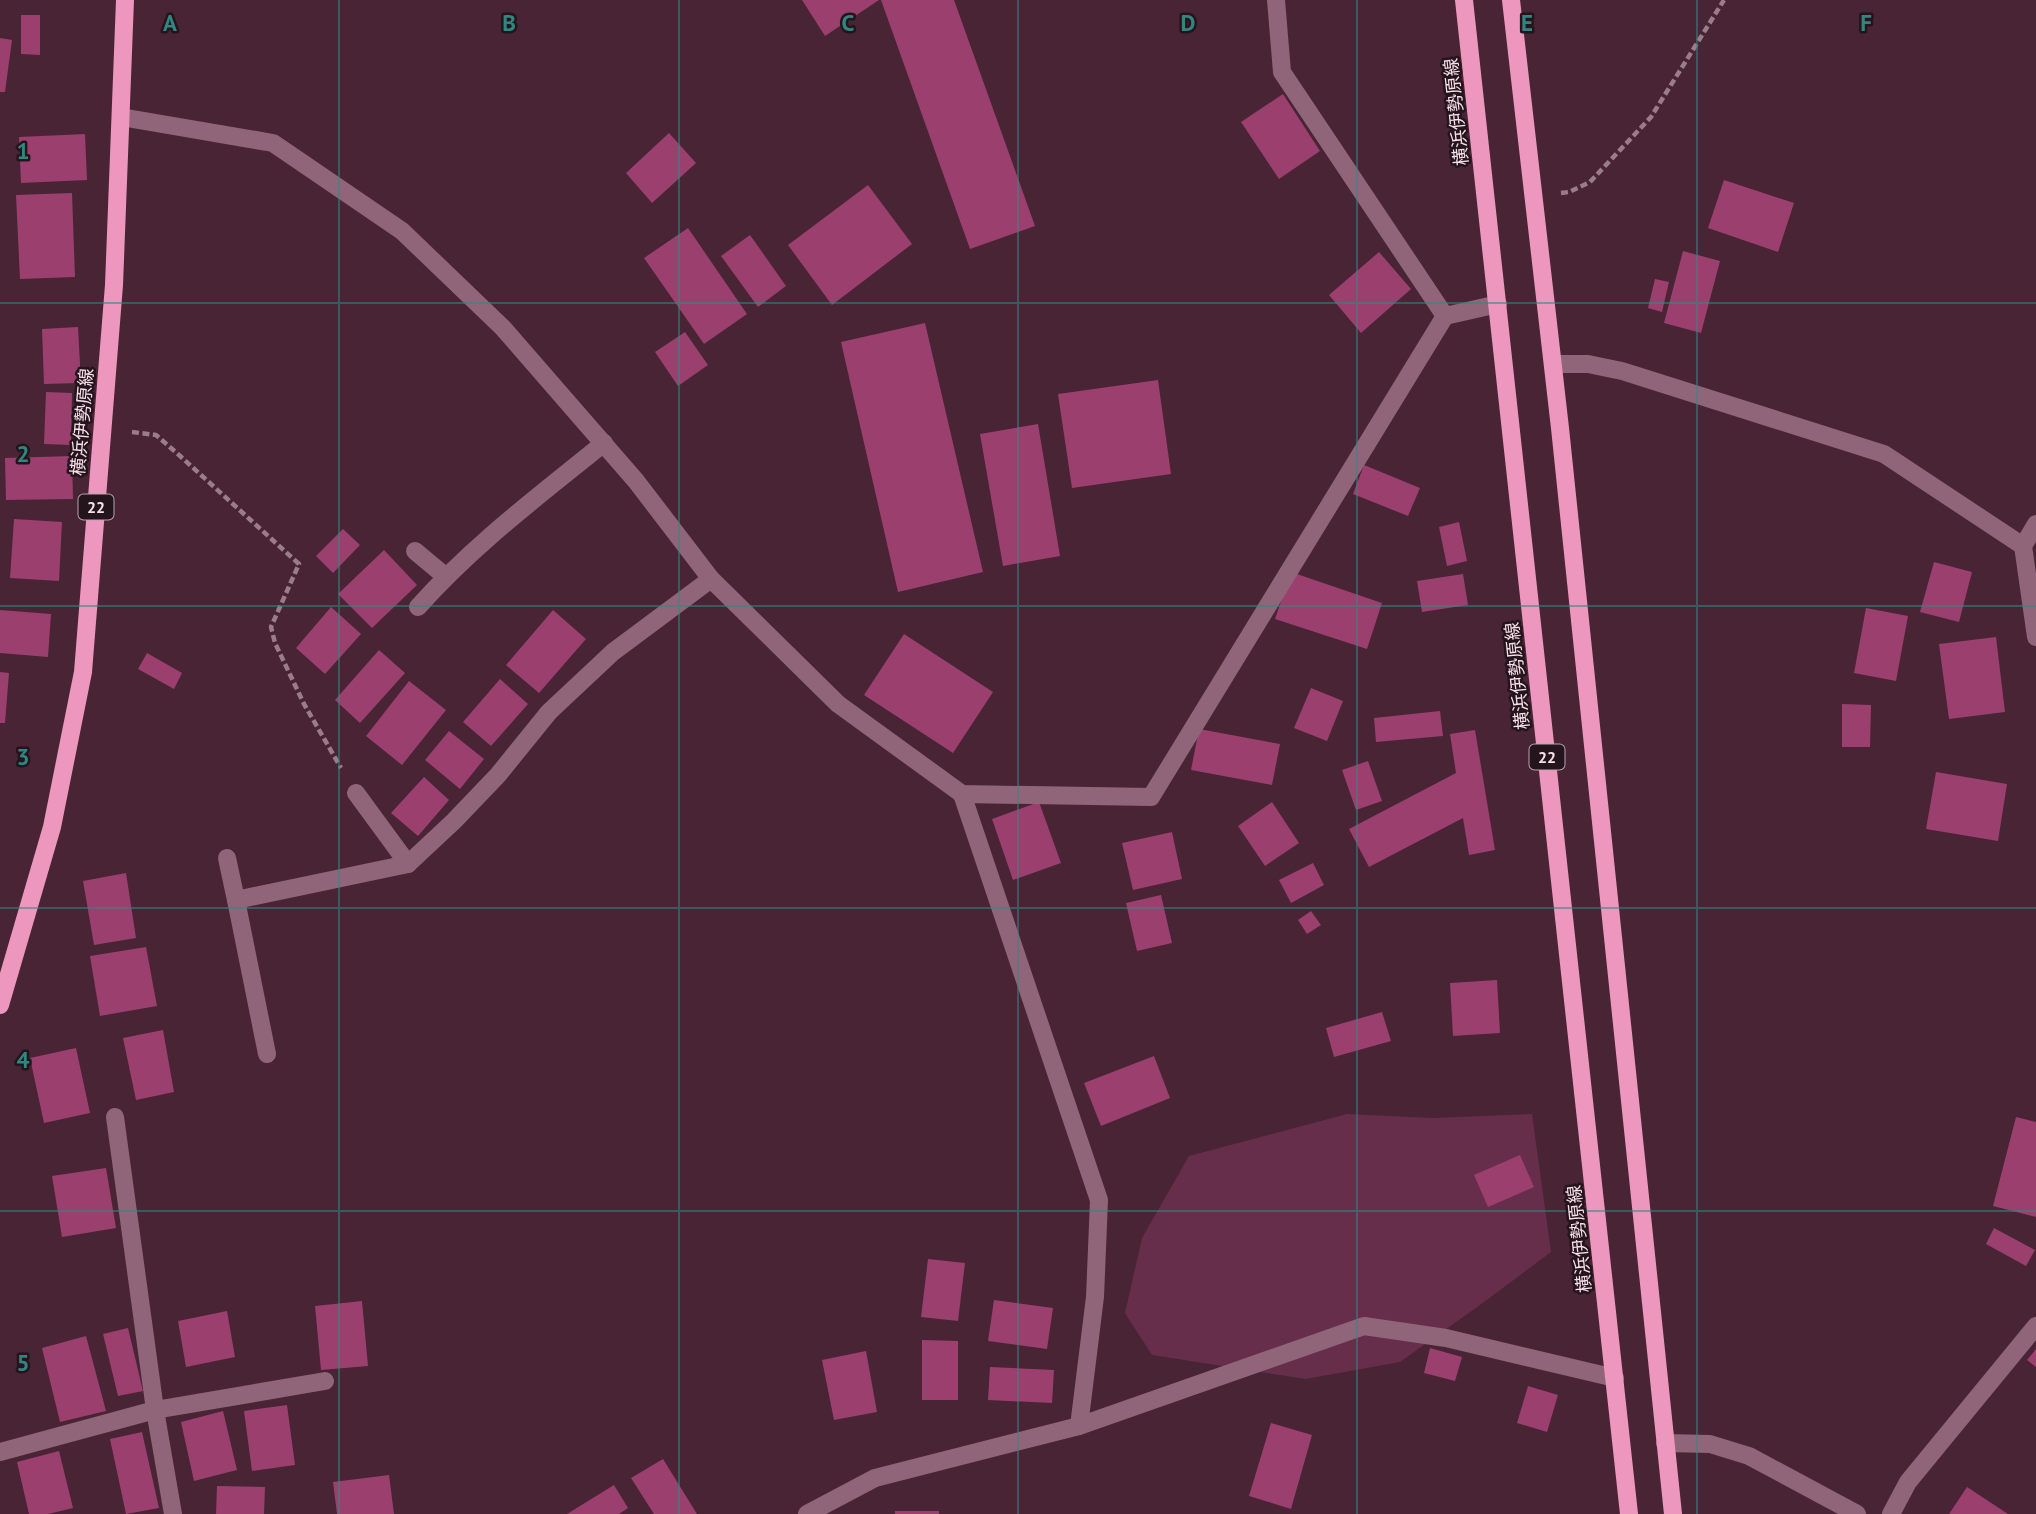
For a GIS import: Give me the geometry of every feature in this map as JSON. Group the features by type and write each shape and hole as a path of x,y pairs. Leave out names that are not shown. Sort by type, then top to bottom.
{"main road":[{"name":"横浜伊勢原線","path":"0,1005 52,827 83,672 114,285 125,0"},
{"name":"横浜伊勢原線","path":"1464,0 1629,1514"},
{"path":"1511,0 1553,364 1673,1514"}],"street":[{"path":"1276,0 1282,72 1445,316"},
{"path":"121,117 273,143 402,231 503,328 636,481 711,579 838,704 962,794 1151,797 1445,316 1497,304"},
{"path":"1553,364 1588,364 1622,371 1884,454 2023,546"},
{"path":"418,607 470,553 604,443"},
{"path":"2036,524 2023,546 2036,637"},
{"path":"415,551 445,576"},
{"path":"236,900 408,864 498,775 567,694 613,652 711,579"},
{"path":"356,793 408,864"},
{"path":"962,794 1099,1200 1095,1297 1079,1426"},
{"path":"228,858 267,1054"},
{"path":"115,1117 155,1410 173,1514"},
{"path":"807,1514 875,1478 1079,1426 1364,1326 1446,1339 1615,1378"},
{"path":"1891,1514 1908,1482 2036,1326"},
{"path":"0,1452 155,1410 325,1381"},
{"path":"1665,1443 1710,1444 1749,1456 1857,1514"}],"path":[{"path":"1533,199 1569,192 1590,182 1651,117 1724,0"},
{"path":"103,427 156,436 299,564 271,627 275,643 304,704 356,793"}],"shaded area":[{"path":"1347,1114 1433,1118 1532,1114 1551,1252 1400,1362 1306,1379 1152,1355 1125,1313 1142,1238 1189,1156"}],"building":[{"path":"802,0 879,0 825,36"},
{"path":"881,0 954,0 1035,226 970,249"},
{"path":"21,15 40,15 40,55 21,54"},
{"path":"0,38 12,40 5,92 0,92"},
{"path":"1283,94 1320,151 1279,179 1241,122"},
{"path":"669,133 696,163 652,203 626,173"},
{"path":"85,134 87,180 21,183 19,137"},
{"path":"1724,180 1794,203 1778,252 1708,228"},
{"path":"868,185 912,244 832,305 788,245"},
{"path":"72,193 75,277 20,279 16,195"},
{"path":"688,228 747,314 704,344 644,258"},
{"path":"750,235 786,286 758,307 721,256"},
{"path":"1683,251 1720,261 1701,333 1664,323"},
{"path":"1379,252 1411,289 1361,333 1329,295"},
{"path":"1655,279 1669,282 1662,312 1648,308"},
{"path":"925,323 983,572 898,592 841,342"},
{"path":"78,327 81,383 44,384 42,329"},
{"path":"685,332 708,365 678,386 655,352"},
{"path":"1158,380 1171,474 1072,488 1058,394"},
{"path":"46,392 72,393 71,445 44,444"},
{"path":"1038,424 1060,556 1003,566 980,434"},
{"path":"72,456 73,499 6,500 5,458"},
{"path":"1364,465 1420,488 1408,516 1353,494"},
{"path":"14,519 62,522 59,581 10,578"},
{"path":"1459,522 1467,561 1447,566 1439,527"},
{"path":"343,529 360,545 333,573 316,556"},
{"path":"384,550 417,585 372,628 338,594"},
{"path":"1934,562 1972,572 1959,622 1920,612"},
{"path":"1291,572 1382,603 1367,649 1275,619"},
{"path":"1463,574 1468,605 1422,612 1417,581"},
{"path":"331,607 361,634 325,674 296,648"},
{"path":"1866,608 1908,616 1896,681 1854,673"},
{"path":"0,610 51,614 48,657 0,653"},
{"path":"553,610 586,639 539,693 506,665"},
{"path":"904,634 993,692 953,753 864,695"},
{"path":"1996,637 2005,712 1949,719 1939,644"},
{"path":"379,650 405,673 360,723 335,700"},
{"path":"147,653 182,673 174,689 138,669"},
{"path":"0,672 9,673 5,723 0,723"},
{"path":"500,679 528,704 491,746 463,722"},
{"path":"409,681 446,710 402,765 366,736"},
{"path":"1311,688 1343,701 1327,741 1294,728"},
{"path":"1842,704 1871,705 1870,747 1842,747"},
{"path":"1440,711 1443,736 1376,742 1374,718"},
{"path":"1199,729 1280,744 1272,785 1191,770"},
{"path":"1475,730 1495,850 1469,855 1463,818 1369,867 1349,829 1456,773 1450,734"},
{"path":"449,731 484,759 460,789 425,760"},
{"path":"1368,761 1382,801 1356,810 1342,770"},
{"path":"1936,772 2007,784 1998,841 1926,829"},
{"path":"424,777 449,800 418,836 391,813"},
{"path":"1039,802 1061,863 1013,880 992,819"},
{"path":"1272,802 1299,843 1265,866 1238,826"},
{"path":"1172,832 1182,879 1133,890 1122,843"},
{"path":"1313,863 1324,885 1291,903 1279,880"},
{"path":"126,873 136,938 94,945 83,881"},
{"path":"1161,895 1172,943 1137,951 1126,903"},
{"path":"1311,911 1321,925 1307,934 1298,920"},
{"path":"146,947 157,1006 100,1016 90,956"},
{"path":"1497,980 1500,1033 1453,1036 1450,983"},
{"path":"1382,1012 1391,1041 1334,1057 1326,1028"},
{"path":"163,1030 174,1092 136,1100 123,1038"},
{"path":"76,1048 90,1113 44,1123 30,1058"},
{"path":"1154,1056 1170,1098 1101,1126 1084,1083"},
{"path":"2016,1117 2036,1122 2036,1217 1993,1206"},
{"path":"1520,1155 1534,1187 1488,1207 1474,1175"},
{"path":"106,1168 116,1228 62,1237 52,1176"},
{"path":"1994,1228 2035,1250 2026,1266 1986,1244"},
{"path":"928,1259 965,1263 958,1321 921,1317"},
{"path":"994,1300 1053,1308 1047,1349 988,1341"},
{"path":"362,1301 368,1366 321,1370 315,1306"},
{"path":"227,1311 235,1357 186,1367 178,1321"},
{"path":"128,1328 143,1391 118,1396 103,1334"},
{"path":"86,1336 106,1411 60,1422 42,1348"},
{"path":"922,1340 958,1341 958,1400 922,1400"},
{"path":"1430,1348 1462,1357 1455,1381 1424,1373"},
{"path":"2036,1349 2036,1367 2027,1360"},
{"path":"866,1351 877,1412 834,1420 822,1360"},
{"path":"990,1367 1054,1370 1052,1403 988,1400"},
{"path":"1528,1386 1558,1395 1547,1432 1517,1423"},
{"path":"287,1405 295,1465 252,1471 244,1411"},
{"path":"223,1411 237,1470 194,1481 181,1422"},
{"path":"1271,1423 1312,1435 1291,1509 1249,1496"},
{"path":"142,1432 159,1508 126,1514 110,1439"},
{"path":"59,1451 73,1508 48,1514 29,1514 17,1462"},
{"path":"663,1459 697,1514 654,1514 631,1478"},
{"path":"389,1475 394,1514 337,1514 333,1482"},
{"path":"614,1485 628,1508 619,1514 567,1514"},
{"path":"217,1486 265,1487 264,1514 216,1514"},
{"path":"1967,1487 2008,1514 1949,1514"},
{"path":"895,1511 939,1511 939,1514 895,1514"}]}
